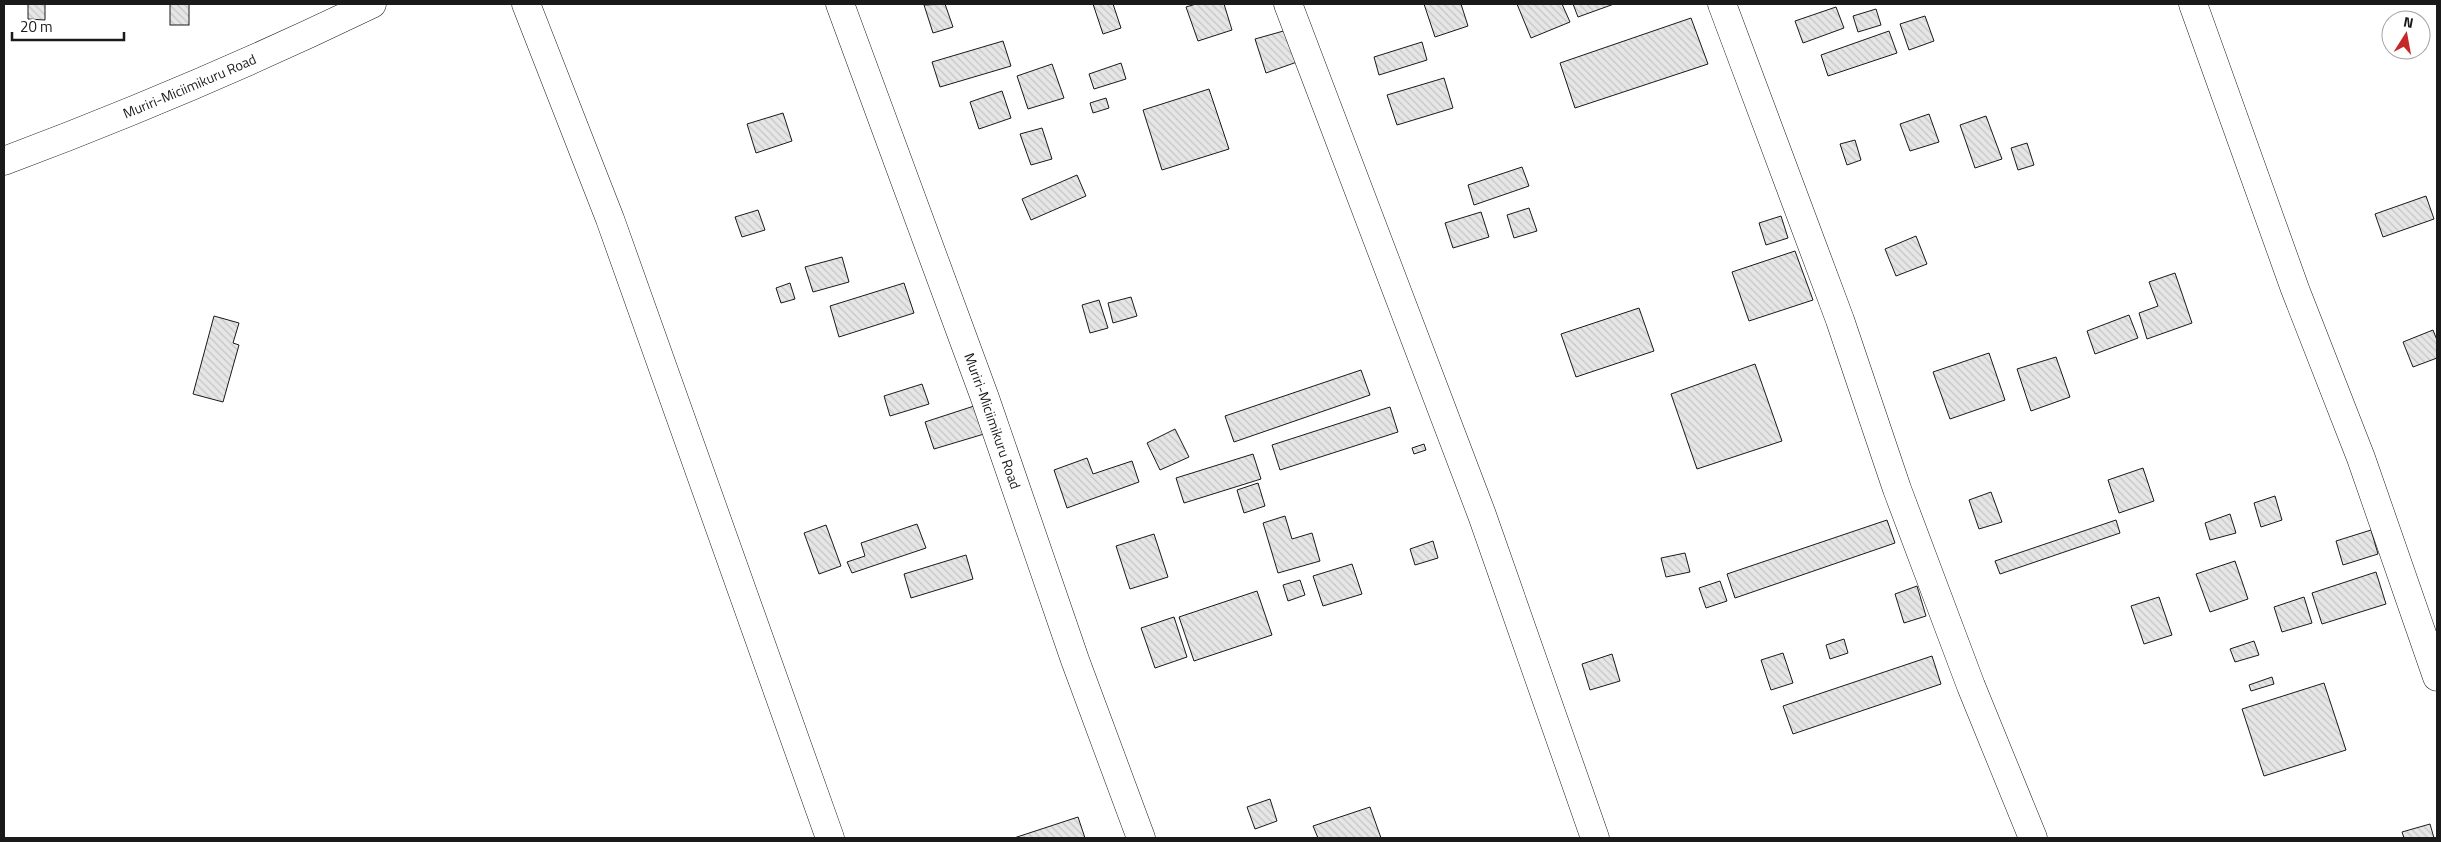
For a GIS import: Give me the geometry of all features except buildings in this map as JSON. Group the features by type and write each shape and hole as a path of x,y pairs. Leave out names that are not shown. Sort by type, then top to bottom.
{"street":[{"name":"Muriri-Miciimikuru Road","path":"4,162 124,116 307,36 372,4"},
{"path":"526,4 613,228 830,838"},
{"name":"Muriri-Miciimikuru Road","path":"840,4 985,398 1076,660 1141,838"},
{"path":"1288,4 1482,515 1595,838"},
{"path":"1722,4 1840,320 1897,489 1971,686 2033,838"},
{"path":"2193,4 2295,289 2361,458 2437,677"}]}
